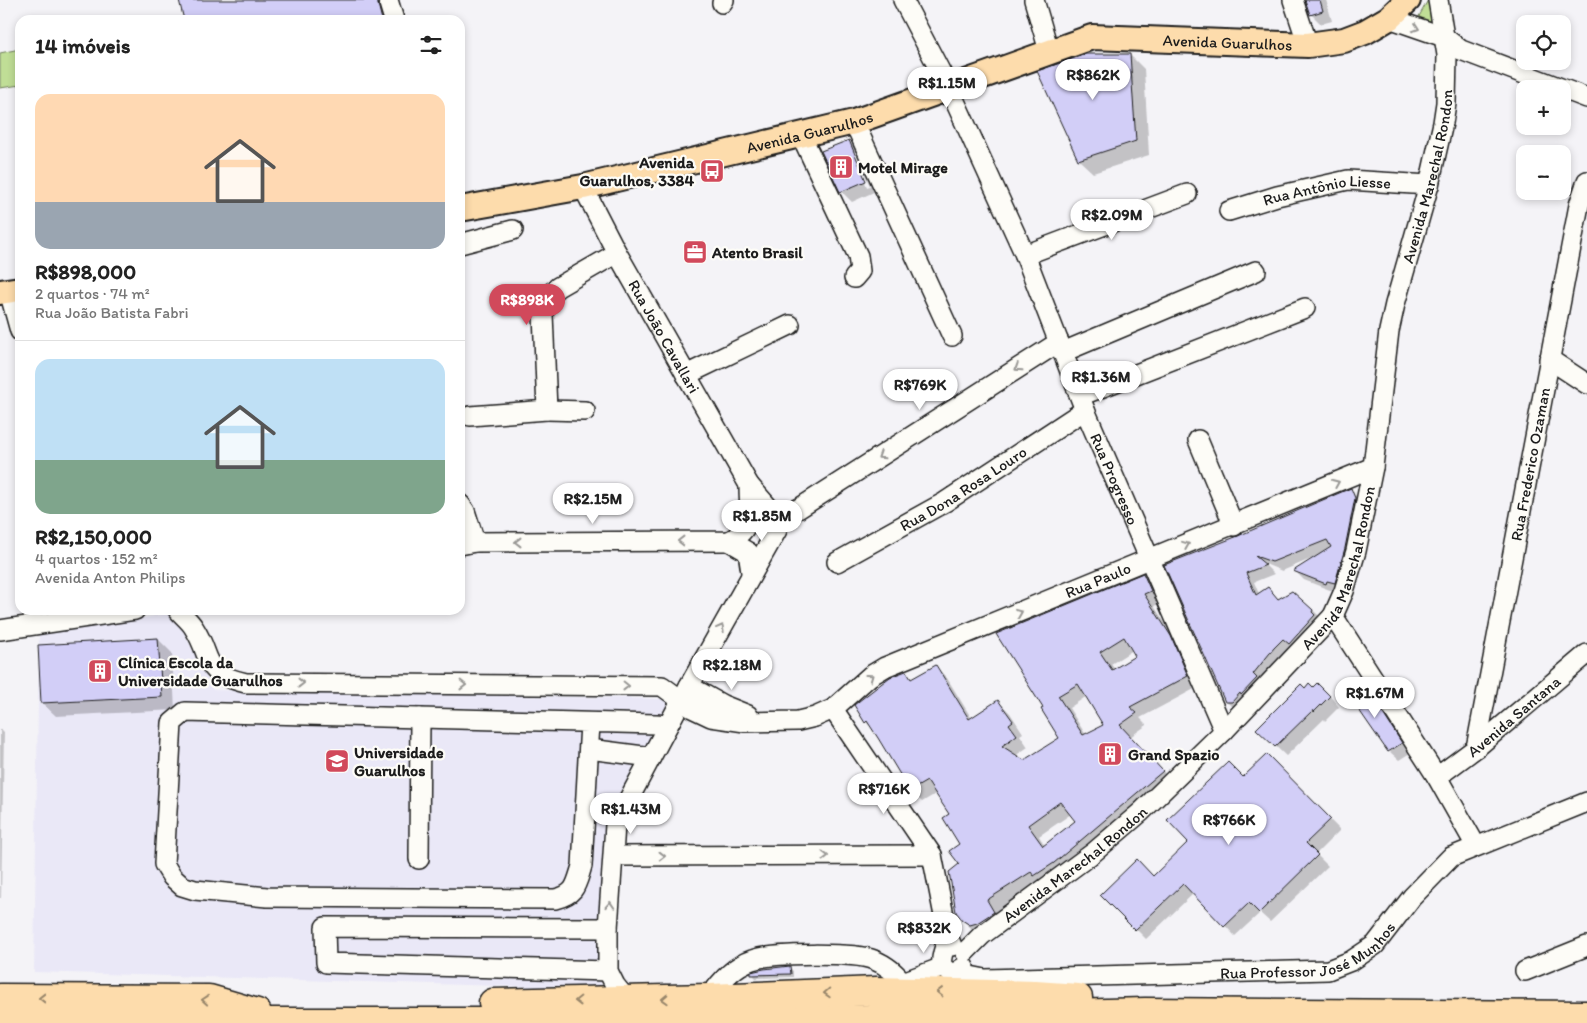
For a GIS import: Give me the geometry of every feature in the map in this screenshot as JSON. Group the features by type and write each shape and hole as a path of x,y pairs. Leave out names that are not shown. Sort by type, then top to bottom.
{"highway":[{"path":"324,1020 374,1005 709,998 876,991 1035,994 1093,1000 1145,1012"},
{"path":"0,998 209,999 285,1021"},
{"path":"0,1022 324,1020 753,1022 1145,1012 1587,1015"}],"main road":[{"name":"Avenida Guarulhos","path":"465,208 583,186 802,136 854,122 1092,37 1308,45 1344,40 1365,32 1389,18 1408,0"}],"street":[{"path":"388,0 392,15"},
{"name":"Rua Progresso","path":"903,0 949,88 1024,255 1082,403 1224,732"},
{"path":"1034,0 1049,51"},
{"path":"1293,0 1308,45"},
{"name":"Avenida Marechal Rondon","path":"953,955 1093,853 1141,812 1224,732 1333,616 1344,591 1356,551 1373,467 1389,331 1429,185 1446,103 1447,55 1438,0"},
{"path":"1389,18 1444,37 1461,50 1587,98"},
{"path":"854,122 952,336"},
{"path":"802,136 858,256 860,271 854,278"},
{"name":"Rua Antônio Liesse","path":"1229,211 1277,196 1348,180 1429,185"},
{"name":"Rua Frederico Ozaman","path":"1476,748 1549,359 1583,208 1587,181"},
{"name":"Rua João Cavallari","path":"583,186 618,253 749,484 773,516"},
{"path":"1024,255 1187,194"},
{"path":"465,243 512,230"},
{"path":"547,410 543,314 546,303 558,286 618,253"},
{"path":"627,1000 614,985 608,971 608,928 617,820 752,572 775,537 777,530 773,516 798,509 1061,347 1256,271"},
{"path":"10,291 15,311"},
{"name":"Rua Dona Rosa Louro","path":"837,562 946,502 1082,403 1305,308"},
{"path":"686,374 790,325"},
{"path":"1549,359 1587,384"},
{"path":"470,416 547,410 585,411"},
{"path":"1198,440 1234,526"},
{"name":"Rua Paulo","path":"833,709 870,676 885,667 1234,526 1373,467"},
{"name":"Rua João Cavallari","path":"749,484 749,523"},
{"path":"465,510 467,543 730,541 743,534 749,523 759,532 775,537"},
{"path":"730,541 748,552 752,572"},
{"path":"0,630 101,615"},
{"path":"1333,616 1437,777 1476,846"},
{"path":"195,619 207,660 218,672 229,679 246,683 662,686 766,720 798,721 815,717 833,709 932,855 953,955 904,983 876,991"},
{"name":"Avenida Santana","path":"1437,777 1476,748 1587,654"},
{"path":"590,723 582,866 575,887 568,896 555,899 267,897 195,890 182,886 172,877 164,864 172,723 185,712 668,725"},
{"path":"419,859 420,718"},
{"path":"589,749 651,757"},
{"name":"Rua Professor José Munhos","path":"953,955 985,979 1328,970 1351,961 1375,945 1412,897 1451,857 1587,802"},
{"path":"614,856 932,855"},
{"path":"608,928 325,927 326,964 608,971"},
{"path":"1525,971 1587,946"},
{"path":"709,998 723,980 736,968 751,960 763,957 861,956 886,965 904,983"}],"shaded area":[{"name":"Universidade Guarulhos","path":"162,615 175,615 213,690 670,699 604,824 601,989 34,972 39,635"}],"green space":[{"path":"1428,0 1430,0 1434,28 1416,22"},
{"path":"15,50 15,86 0,88 0,53"}],"building":[{"path":"179,0 377,0 381,15 183,15"},
{"path":"1305,0 1320,0 1323,11 1310,15"},
{"path":"1086,54 1130,54 1136,141 1078,160 1037,71"},
{"name":"Motel Mirage","path":"849,140 866,181 840,192 821,151"},
{"path":"1351,488 1355,498 1345,548 1335,583 1327,581 1326,584 1293,571 1331,547 1327,540 1272,562 1255,556 1266,565 1246,573 1256,595 1268,587 1278,599 1292,591 1313,610 1312,612 1315,615 1289,644 1283,639 1274,648 1253,674 1257,678 1241,695 1240,693 1232,702 1225,702 1164,565"},
{"path":"1143,573 1151,591 1144,594 1171,636 1188,676 1130,707 1137,713 1120,725 1163,771 1054,863 1034,876 1031,872 987,900 994,912 977,923 970,925 962,920 956,912 949,872 959,864 949,851 959,844 943,818 949,814 927,781 910,791 867,721 865,723 854,705 890,677 906,671 911,679 936,665 969,719 998,700 1013,721 1009,724 1017,735 1002,746 1024,760 1059,738 1041,709 1043,708 996,634","holes":["1124,637 1135,656 1112,670 1100,652","1078,684 1103,725 1083,735 1058,696","1060,802 1075,821 1043,846 1028,825"]},
{"name":"Clínica Escola da Universidade Guarulhos","path":"158,638 162,697 41,703 38,645"},
{"path":"1309,683 1313,687 1317,683 1330,696 1275,747 1256,729 1301,684 1305,688"},
{"path":"1365,686 1402,743 1388,752 1359,710 1347,699"},
{"path":"1267,754 1331,819 1306,843 1318,855 1259,913 1249,903 1224,927 1183,884 1135,930 1100,895 1137,859 1153,876 1188,842 1167,820 1228,762 1243,777"},
{"path":"790,966 791,974 751,975 751,972 764,969"}],"place":[{"name":"Motel Mirage","path":"841,167"},
{"name":"Avenida Guarulhos, 3384","path":"712,171"},
{"name":"Atento Brasil","path":"695,252"},
{"name":"Clínica Escola da Universidade Guarulhos","path":"100,671"},
{"name":"Grand Spazio","path":"1110,754"},
{"name":"Universidade Guarulhos","path":"337,761"}]}
